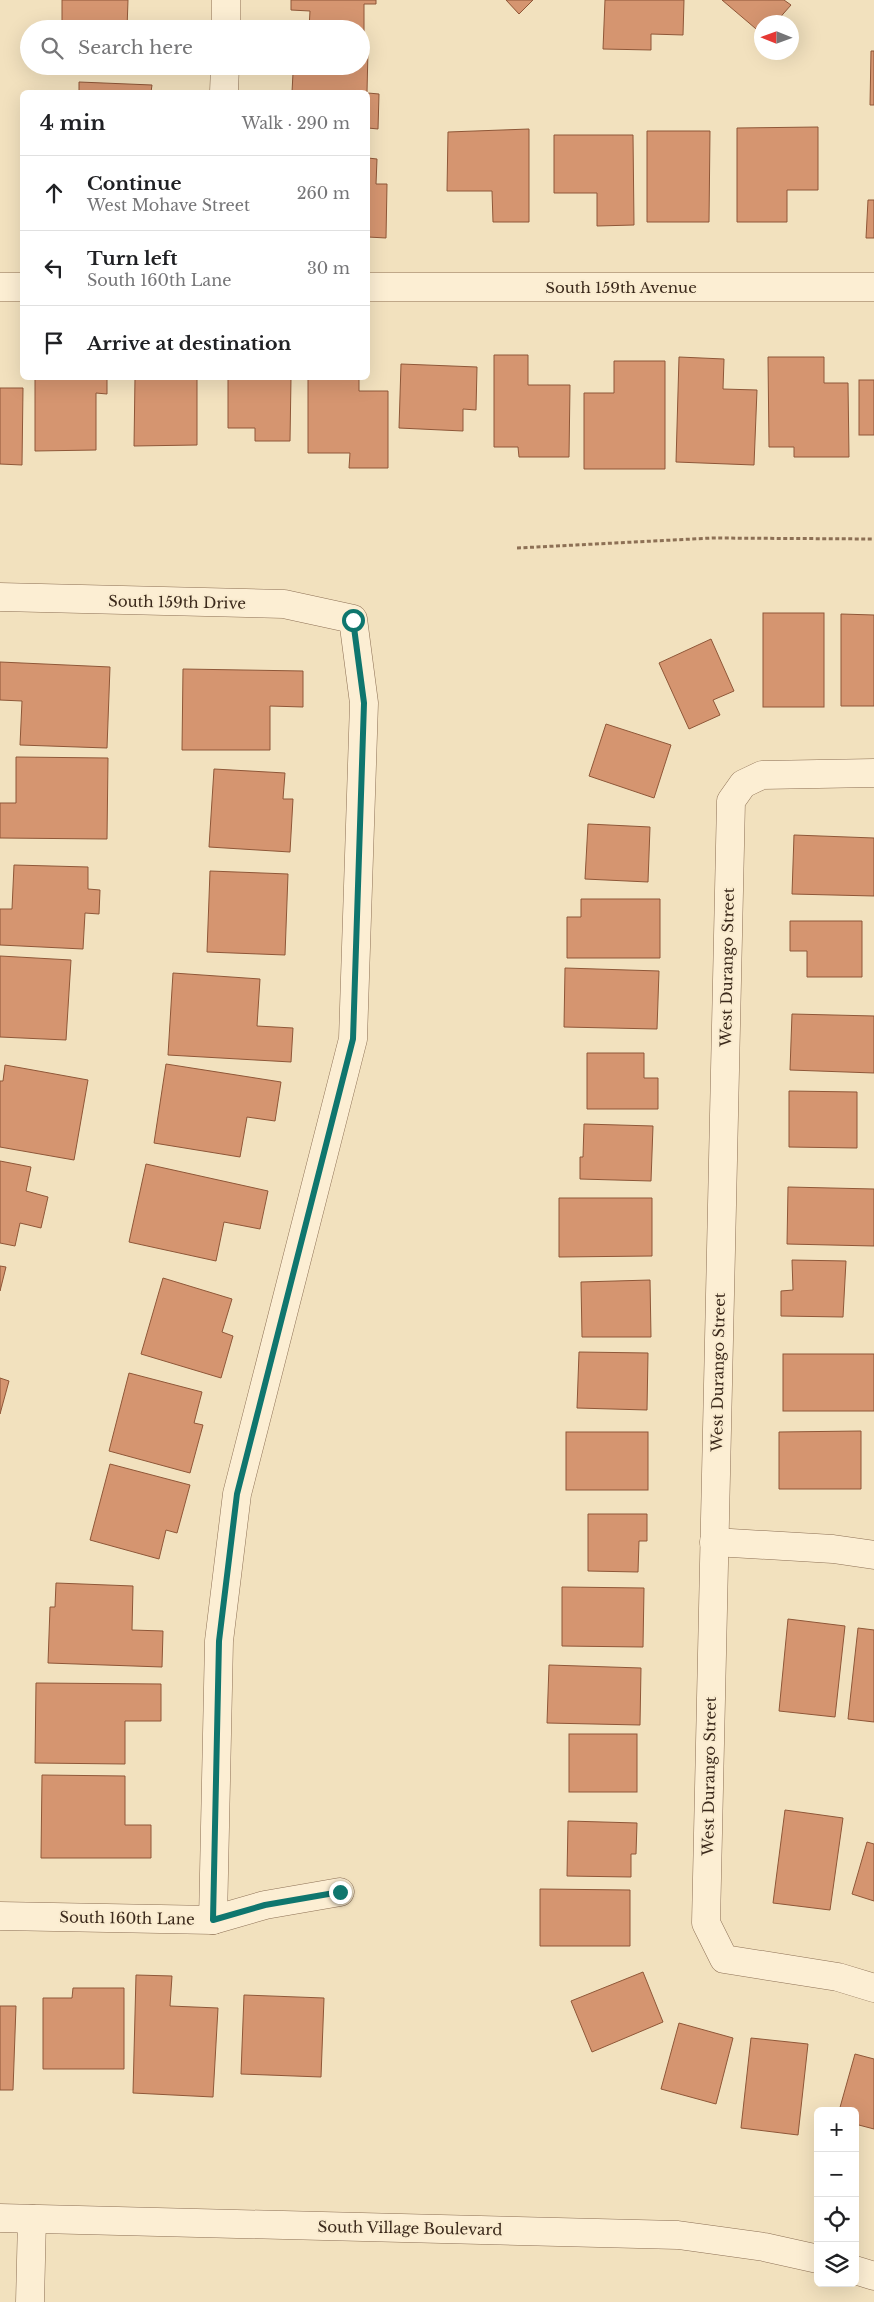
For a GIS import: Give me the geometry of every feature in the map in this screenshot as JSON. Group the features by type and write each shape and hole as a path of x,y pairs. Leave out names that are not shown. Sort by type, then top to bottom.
{"street":[{"path":"226,0 226,20"},
{"path":"224,90 225,75"},
{"path":"0,287 20,287"},
{"name":"South 159th Avenue","path":"370,288 874,287"},
{"name":"South 159th Drive","path":"0,597 284,604 353,620 364,703 353,1039 237,1494 219,1641 213,1920"},
{"name":"West Durango Street","path":"874,773 762,775 743,784 731,801 706,1923 724,1958 838,1977 874,1988"},
{"path":"714,1542 833,1549 874,1555"},
{"name":"South 160th Lane","path":"0,1916 213,1920 265,1905 340,1892"},
{"name":"South Village Boulevard","path":"0,2218 678,2235 764,2247 814,2258"},
{"path":"30,2302 32,2219"},
{"path":"859,2271 874,2276"}],"path":[{"path":"517,548 712,538 874,539"}],"building":[{"path":"62,0 128,0 127,20 62,20"},
{"path":"291,0 376,0 376,4 364,4 364,20 310,20 310,11 291,10"},
{"path":"506,0 533,0 519,14"},
{"path":"605,0 684,0 683,35 651,34 651,50 603,49"},
{"path":"722,0 784,0 791,5 782,15 754,15 754,27"},
{"path":"871,51 874,51 874,105 870,105"},
{"path":"293,75 367,75 367,90 292,90"},
{"path":"79,82 152,85 151,90 79,90"},
{"path":"370,93 379,94 378,129 370,128"},
{"path":"818,127 818,190 787,190 787,222 737,222 737,128"},
{"path":"529,129 529,222 493,222 492,191 447,191 448,132"},
{"path":"647,131 710,131 709,222 647,222"},
{"path":"554,135 633,135 634,225 597,226 597,193 554,193"},
{"path":"370,158 377,159 376,184 387,184 386,238 370,237"},
{"path":"868,200 874,200 874,238 866,238"},
{"path":"494,355 528,355 528,385 570,385 569,457 519,457 518,447 494,447"},
{"path":"679,357 724,359 723,389 757,390 754,465 676,462"},
{"path":"768,357 824,357 824,383 848,383 849,457 794,457 794,447 769,447"},
{"path":"614,361 665,361 665,469 584,469 584,393 614,393"},
{"path":"401,364 477,367 476,410 463,409 463,431 399,428"},
{"path":"35,380 107,380 107,394 96,393 96,450 35,451"},
{"path":"135,380 197,380 197,445 134,446"},
{"path":"228,380 291,380 290,441 255,441 255,428 228,428"},
{"path":"308,380 359,380 359,391 388,391 388,468 349,468 350,453 308,453"},
{"path":"859,380 874,380 874,435 859,435"},
{"path":"0,388 23,388 22,465 0,464"},
{"path":"763,613 824,613 824,707 763,707"},
{"path":"841,614 874,615 874,706 841,706"},
{"path":"711,639 734,691 713,700 720,715 689,729 659,663"},
{"path":"0,662 110,667 107,748 20,745 22,701 0,700"},
{"path":"183,669 303,671 303,707 270,706 270,750 182,750"},
{"path":"606,724 671,745 654,798 589,776"},
{"path":"16,757 108,758 107,839 0,838 0,803 16,803"},
{"path":"214,769 285,773 283,799 293,799 290,852 209,847"},
{"path":"588,824 650,827 648,882 585,879"},
{"path":"794,835 874,838 874,896 792,894"},
{"path":"14,865 88,867 88,889 100,890 99,914 85,913 83,949 0,945 0,909 12,909"},
{"path":"210,871 288,874 285,955 207,952"},
{"path":"581,899 660,899 660,958 567,958 567,917 581,917"},
{"path":"790,921 862,921 862,977 807,977 807,951 790,951"},
{"path":"0,956 71,960 66,1040 0,1037"},
{"path":"565,968 659,971 657,1029 564,1027"},
{"path":"173,973 260,979 257,1026 293,1028 291,1062 168,1055"},
{"path":"792,1014 874,1016 874,1073 790,1070"},
{"path":"587,1053 644,1053 644,1078 658,1078 658,1109 587,1109"},
{"path":"166,1064 281,1082 275,1121 247,1117 240,1157 154,1143"},
{"path":"5,1065 88,1080 74,1160 0,1147 0,1081 3,1081"},
{"path":"789,1091 857,1092 857,1148 789,1147"},
{"path":"584,1124 653,1126 651,1181 580,1179 580,1157 583,1157"},
{"path":"0,1161 31,1167 26,1191 48,1197 41,1228 20,1223 15,1246 0,1243"},
{"path":"146,1164 268,1191 260,1229 224,1222 216,1261 129,1242"},
{"path":"788,1187 874,1189 874,1246 787,1244"},
{"path":"559,1198 652,1198 652,1256 559,1257"},
{"path":"792,1260 846,1261 843,1317 781,1316 781,1291 793,1290"},
{"path":"0,1266 6,1267 0,1291"},
{"path":"163,1278 232,1299 222,1332 233,1336 221,1378 141,1354"},
{"path":"650,1280 651,1337 582,1337 581,1282"},
{"path":"579,1352 648,1353 647,1410 577,1408"},
{"path":"783,1354 874,1354 874,1411 783,1411"},
{"path":"129,1373 202,1392 194,1423 203,1425 190,1473 109,1451"},
{"path":"0,1378 9,1381 0,1414"},
{"path":"861,1431 861,1489 779,1489 779,1432"},
{"path":"566,1432 648,1432 648,1490 566,1490"},
{"path":"110,1464 190,1485 177,1533 166,1530 159,1559 90,1540"},
{"path":"588,1514 647,1514 647,1541 639,1541 638,1572 588,1571"},
{"path":"56,1583 133,1586 132,1630 163,1631 162,1667 48,1663 50,1607 55,1607"},
{"path":"562,1587 644,1588 643,1647 562,1646"},
{"path":"788,1619 845,1626 835,1717 779,1711"},
{"path":"858,1628 874,1630 874,1722 848,1719"},
{"path":"549,1665 641,1668 640,1725 547,1723"},
{"path":"36,1683 161,1684 161,1721 125,1721 125,1764 35,1763"},
{"path":"569,1734 637,1734 637,1792 569,1792"},
{"path":"42,1775 125,1776 125,1825 151,1825 151,1858 41,1858"},
{"path":"785,1810 843,1818 830,1910 773,1903"},
{"path":"568,1821 637,1823 636,1854 631,1854 631,1877 567,1876"},
{"path":"867,1842 874,1844 874,1901 852,1894"},
{"path":"540,1889 630,1890 630,1946 540,1946"},
{"path":"643,1972 663,2022 592,2052 571,2001"},
{"path":"136,1975 172,1976 170,2006 218,2008 213,2097 133,2093"},
{"path":"73,1988 124,1988 124,2069 43,2069 43,1998 72,1998"},
{"path":"244,1995 324,1998 321,2077 241,2074"},
{"path":"0,2006 16,2006 13,2090 0,2090"},
{"path":"679,2023 733,2038 716,2104 661,2089"},
{"path":"751,2038 808,2044 798,2135 741,2128"},
{"path":"855,2054 874,2059 874,2129 859,2125 859,2107 840,2107"}],"route":[{"path":"340,1892 265,1905 213,1920 219,1641 237,1494 353,1039 364,703 353,620"}]}
